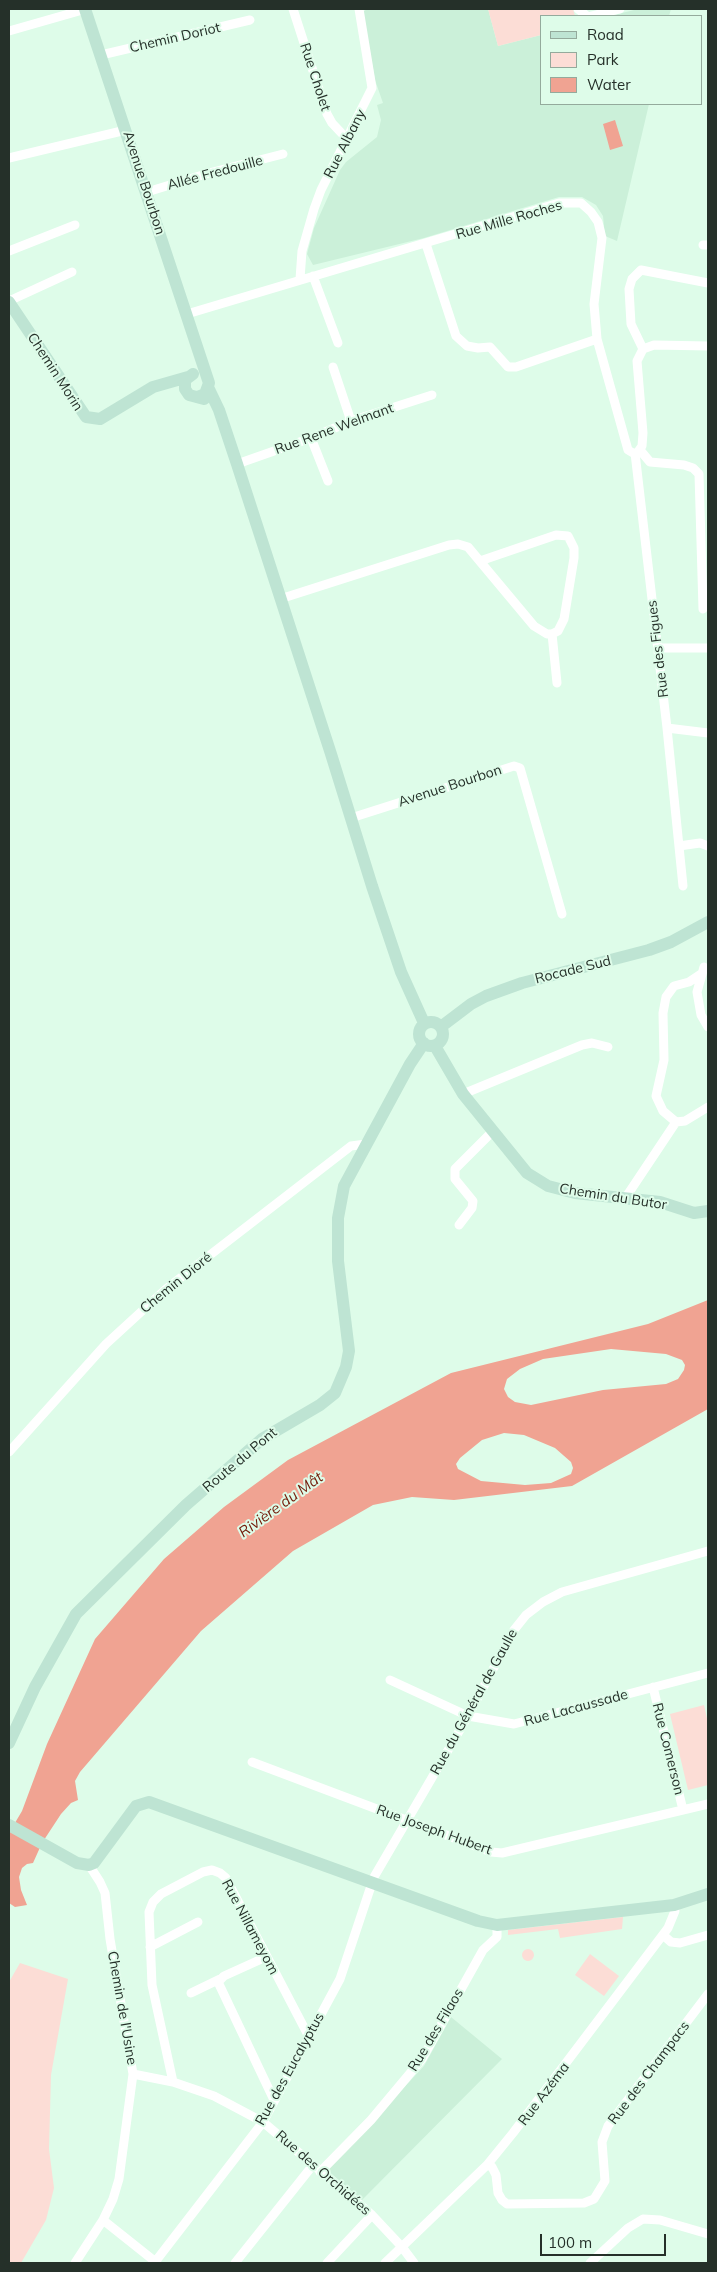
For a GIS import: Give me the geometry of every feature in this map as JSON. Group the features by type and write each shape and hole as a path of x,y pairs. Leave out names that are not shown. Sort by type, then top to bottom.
{"main road":[{"name":"Avenue Bourbon","path":"86,9 187,314 200,359 196,381 217,407 401,972 424,1023"},
{"name":"Chemin Morin","path":"9,302 86,417 100,419 153,387 164,383 196,381"},
{"path":"196,381 204,394 197,397 217,407"},
{"name":"Rocade Sud","path":"442,1026 470,1004 500,990 649,950 671,942 708,922"},
{"path":"435,1021 442,1026 444,1037 429,1044 419,1033 424,1023 435,1021"},
{"name":"Chemin du Butor","path":"429,1044 463,1094 519,1165 527,1173 548,1186 575,1193 660,1202 694,1213 708,1212"},
{"name":"Route du Pont","path":"9,1743 34,1687 76,1614 186,1505 262,1438 320,1405 335,1393 346,1368 349,1351 338,1261 338,1218 344,1186 366,1144 429,1044"},
{"path":"9,1825 77,1863 89,1865 94,1863 136,1806 149,1802 478,1921 497,1925 674,1905 708,1894"}],"street":[{"path":"9,31 86,9"},
{"name":"Rue Cholet","path":"293,9 327,114 332,123 347,138"},
{"name":"Rue Albany","path":"300,279 302,251 314,209 372,88 359,9"},
{"path":"593,15 620,9"},
{"name":"Chemin Doriot","path":"101,55 250,20"},
{"path":"9,158 126,130"},
{"name":"Allée Fredouille","path":"147,192 209,173 283,154"},
{"name":"Rue Mille Roches","path":"187,314 559,203 581,204 591,212 598,222 602,238 594,304 597,339 613,392 624,440 628,450 637,452"},
{"path":"9,251 75,225"},
{"path":"426,244 456,336 467,346 478,348 490,347 508,367 516,367 597,339"},
{"path":"643,349 631,324 629,288 632,279 641,270 708,282"},
{"path":"9,302 72,272"},
{"path":"313,276 338,343"},
{"path":"703,609 699,474 693,468 684,465 650,462 637,452 643,433 637,361 643,349 654,345 708,346"},
{"path":"333,367 351,421"},
{"name":"Rue Rene Welmant","path":"237,464 311,438 351,421 432,395"},
{"path":"311,438 328,481"},
{"name":"Rue des Figues","path":"637,452 668,728 683,886"},
{"path":"280,599 449,545 458,544 468,547 534,626 541,631 552,634 558,631 564,619 574,558 574,548 568,536 556,535 480,561"},
{"path":"552,634 557,683"},
{"path":"658,648 708,648"},
{"path":"668,728 708,733"},
{"name":"Avenue Bourbon","path":"350,818 514,766 520,768 523,773 562,914"},
{"path":"679,846 700,843 708,846"},
{"path":"708,1027 701,1015 698,1004 697,992 703,971 689,982 674,986 666,997 664,1060 656,1096 663,1111 676,1122 685,1121 708,1108"},
{"path":"463,1094 582,1045 592,1043 608,1046"},
{"path":"626,1197 676,1122"},
{"path":"459,1225 472,1208 473,1202 455,1179 455,1170 492,1132"},
{"name":"Chemin Dioré","path":"9,1452 106,1344 166,1289 351,1146 366,1144"},
{"name":"Rue du Général de Gaulle","path":"372,1882 468,1716 514,1630 526,1615 543,1602 562,1592 708,1551"},
{"name":"Rue Lacaussade","path":"390,1680 468,1716 514,1724 708,1674"},
{"name":"Rue Comerson","path":"653,1687 683,1810"},
{"name":"Rue Joseph Hubert","path":"252,1762 491,1852 502,1853 708,1804"},
{"name":"Chemin de l'Usine","path":"75,2263 103,2220 118,2179 133,2074 110,1939 105,1893 89,1865"},
{"name":"Rue Nillameyom","path":"173,2082 152,1985 149,1912 153,1902 161,1894 203,1872 212,1870 226,1878 309,2037"},
{"name":"Rue des Eucalyptus","path":"156,2263 263,2122 340,1979 372,1882"},
{"name":"Rue Azéma","path":"385,2263 487,2165 663,1935 673,1919 674,1905"},
{"path":"150,1947 198,1922"},
{"name":"Rue des Filaos","path":"320,2172 371,2120 422,2059 483,1950 497,1937 497,1925"},
{"path":"663,1935 671,1942 680,1943 708,1935"},
{"path":"190,1993 266,1957"},
{"path":"220,1978 219,1986 274,2100"},
{"name":"Rue des Champacs","path":"487,2165 492,2167 496,2175 498,2193 507,2204 584,2203 594,2199 605,2182 602,2142 608,2126 708,1994"},
{"name":"Rue des Orchidées","path":"133,2074 173,2082 214,2096 263,2122 372,2215 402,2247 414,2263"},
{"path":"235,2263 313,2165"},
{"path":"327,2263 372,2215"},
{"path":"590,2263 628,2228 643,2219 660,2220 708,2234"},
{"path":"103,2220 156,2263"}],"shaded area":[{"path":"367,9 488,9 498,46 540,35 540,105 649,105 617,241 605,236 603,216 596,205 582,197 559,197 424,238 313,265 307,254 314,228 340,170 346,162 377,137 381,120 377,105 383,103 375,80 363,12"},
{"path":"638,9 671,9 669,15 614,15"},
{"path":"451,2017 502,2059 362,2200 327,2170 424,2066"}],"green space":[{"path":"488,9 573,9 575,15 540,15 540,35 498,46"},
{"path":"704,1705 708,1723 708,1785 688,1790 670,1714"},
{"path":"623,1917 622,1929 560,1938 558,1929 508,1935 508,1930"},
{"path":"526,1949 530,1949 534,1955 530,1961 526,1961 522,1957 522,1953"},
{"path":"590,1954 619,1976 604,1996 575,1975"},
{"path":"20,1963 68,1979 51,2075 49,2149 54,2188 46,2220 21,2263 9,2263 9,1982"}],"water":[{"path":"615,120 623,146 610,150 603,124"},
{"name":"Rivière du Mât","path":"708,1300 708,1409 572,1486 454,1500 412,1497 373,1505 293,1551 201,1631 80,1772 75,1781 78,1800 71,1803 61,1814 42,1843 33,1863 27,1864 22,1868 19,1877 21,1890 27,1905 15,1907 9,1903 9,1833 22,1811 47,1744 95,1639 164,1559 224,1507 288,1460 451,1373 648,1324","holes":["611,1349 666,1354 682,1360 685,1365 684,1370 678,1379 666,1384 603,1390 531,1405 515,1402 508,1397 504,1389 507,1379 520,1369 543,1359","504,1433 524,1435 555,1448 571,1462 573,1468 571,1474 551,1483 525,1485 481,1481 458,1469 456,1464 460,1458 482,1440"]}]}
